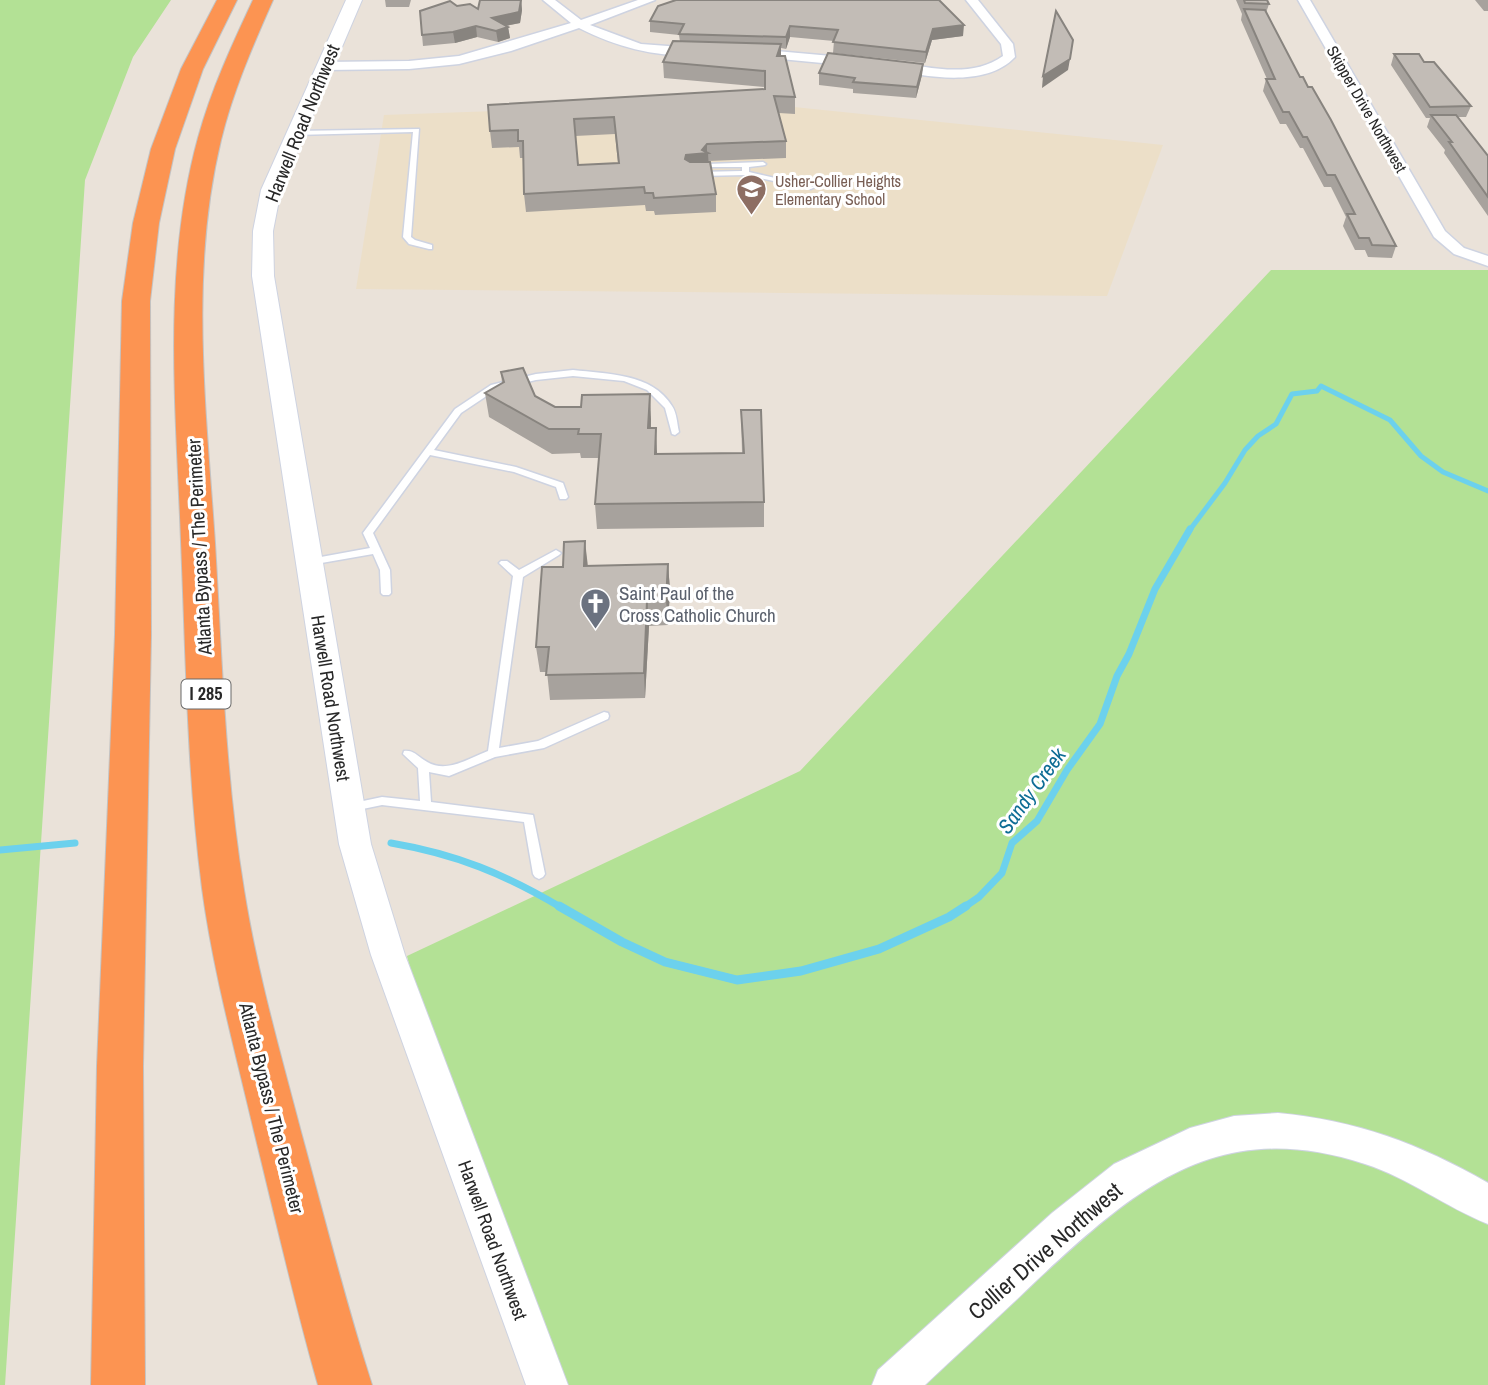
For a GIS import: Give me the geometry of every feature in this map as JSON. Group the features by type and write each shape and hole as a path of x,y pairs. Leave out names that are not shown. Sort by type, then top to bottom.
{"highway":[{"path":"118,1385 120,1066 133,635 136,301 146,223 163,149 192,69 227,0"},
{"name":"Atlanta Bypass / The Perimeter","path":"263,0 236,57 215,119 204,163 192,257 192,393 208,733 222,886 238,976 346,1373"}],"street":[{"name":"Harwell Road Northwest","path":"354,0 271,190 263,230 262,276 355,844 388,955 547,1385"},
{"path":"548,0 565,15 627,45 652,51 704,52"},
{"path":"325,66 413,65 457,60 493,52 649,0"},
{"path":"740,52 974,72 1002,63 1009,57 1007,44 972,0"},
{"name":"Skipper Drive Northwest","path":"1304,0 1446,242 1459,251 1488,261"},
{"name":"Collier Drive Northwest","path":"893,1385 1086,1208 1146,1166 1211,1140 1236,1133 1281,1130 1339,1137 1399,1156 1442,1176 1488,1205"}],"lane":[{"path":"295,133 417,130 407,237 412,242 429,247"},
{"path":"692,175 745,169 763,164"},
{"path":"707,166 745,169 811,187"},
{"path":"386,593 385,570 368,533 458,411 494,387 536,377 573,373 625,379 650,388 668,407 675,432"},
{"path":"429,452 516,470 560,485 563,497"},
{"path":"514,484 516,470"},
{"path":"309,562 376,550"},
{"path":"518,575 556,553"},
{"path":"503,563 518,575"},
{"path":"494,753 518,575"},
{"path":"408,754 423,766 449,772 494,753 540,745 604,716"},
{"path":"423,766 426,806"},
{"path":"349,808 382,801 529,818 539,874"}],"shaded area":[{"name":"Usher-Collier Heights Elementary School","path":"746,102 1163,145 1107,296 356,289 384,115"}],"green space":[{"path":"0,0 171,0 133,57 85,180 5,1385 0,1385"},
{"path":"1271,270 1488,270 1488,1385 557,1385 452,1131 407,956 800,771"}],"building":[{"path":"480,0 521,0 519,12 492,18 508,27 496,31 476,26 453,32 422,35 420,11 450,1 457,6 470,4 478,9"},
{"path":"676,0 939,0 964,25 933,29 926,52 833,42 838,30 790,26 786,37 679,34 684,24 650,21 658,6"},
{"path":"1244,0 1267,0 1269,4 1245,3"},
{"path":"1244,9 1265,10 1300,77 1303,77 1308,87 1312,87 1331,120 1396,246 1372,245 1369,238 1359,238 1347,214 1355,214 1335,175 1327,175 1307,137 1303,137 1289,112 1283,112 1266,79 1275,79"},
{"path":"1056,11 1073,40 1070,59 1043,76"},
{"path":"673,41 781,44 777,56 785,56 795,97 774,96 786,141 707,144 702,150 708,153 686,155 685,159 690,162 710,162 716,194 654,198 653,193 645,193 644,187 524,194 523,141 518,141 518,130 490,131 488,105 765,89 765,71 663,62","holes":["614,117 619,163 578,165 574,119"]},
{"path":"828,53 923,64 917,87 853,82 855,78 819,73"},
{"path":"1394,54 1419,54 1424,62 1434,62 1471,106 1430,107"},
{"path":"1431,115 1456,115 1488,156 1488,197 1449,142 1452,142"},
{"path":"523,368 535,396 555,407 581,407 582,395 650,394 648,428 656,428 655,454 744,453 741,410 761,410 764,502 595,504 601,434 578,434 579,429 549,429 485,393 504,382 501,372"},
{"path":"585,541 584,566 668,564 666,600 647,601 644,673 546,675 549,647 536,647 542,567 563,567 564,542"}],"waterway":[{"name":"Sandy Creek","path":"1189,531 1225,483 1245,450 1258,436 1276,424 1292,394 1317,391 1321,386 1390,420 1421,456 1443,472 1488,491"},
{"name":"Sandy Creek","path":"964,907 979,897 1002,873 1012,843 1037,821 1067,770 1100,724 1117,676 1129,654 1155,589 1190,529"},
{"name":"Sandy Creek","path":"0,850 75,843"},
{"name":"Sandy Creek","path":"391,843 459,859 500,875 562,908"},
{"name":"Sandy Creek","path":"559,906 622,942 665,962 737,980 801,971 879,949 949,917 964,907"}],"place":[{"name":"Usher-Collier Heights Elementary School","path":"752,217"},
{"name":"Saint Paul of the Cross Catholic Church","path":"596,631"}]}
